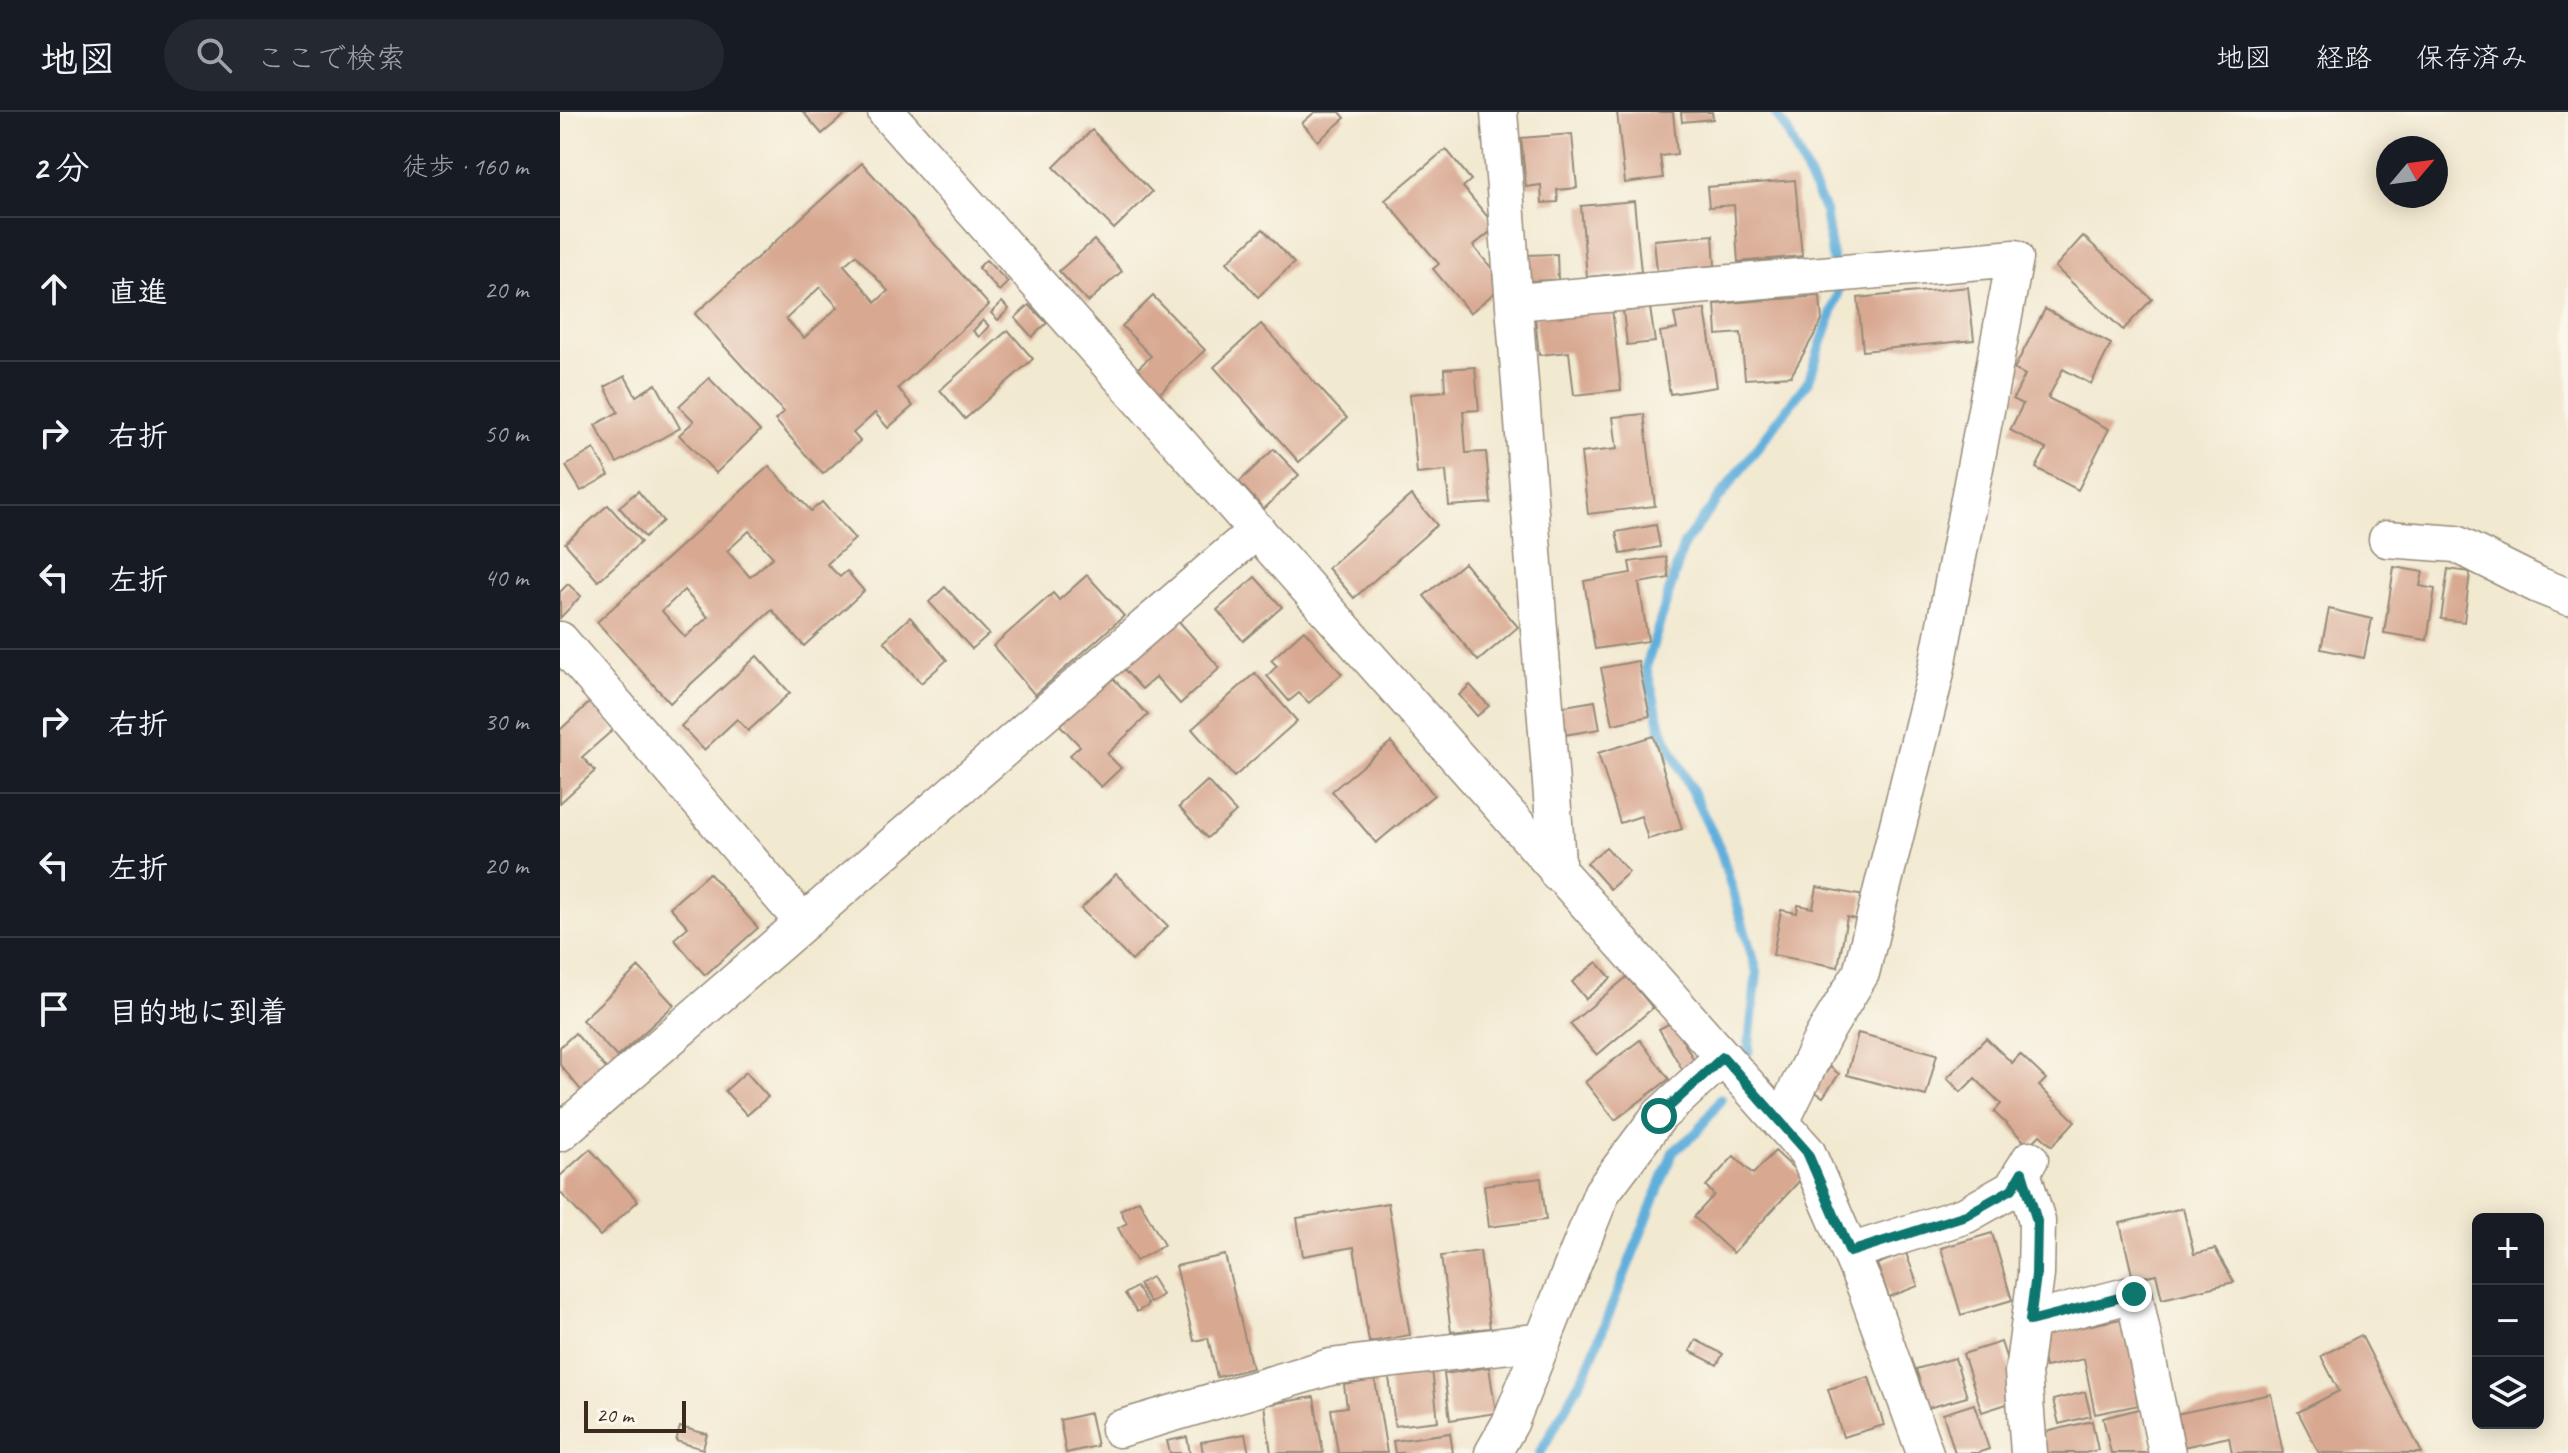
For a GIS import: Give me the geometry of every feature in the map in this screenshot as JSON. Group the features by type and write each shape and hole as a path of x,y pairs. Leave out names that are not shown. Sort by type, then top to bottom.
{"street":[{"path":"886,112 1807,1152 1850,1252 1925,1453"},
{"path":"1499,112 1558,874"},
{"path":"1515,302 2015,258 1935,677 1861,973 1823,1036 1781,1122"},
{"path":"560,1133 1257,530"},
{"path":"2387,539 2456,544 2568,597"},
{"path":"560,640 803,922"},
{"path":"1493,1453 1510,1423 1602,1192 1659,1116 1723,1057"},
{"path":"1850,1252 1966,1215 2012,1189 2026,1166 2037,1221 2036,1275 2023,1372 2029,1453"},
{"path":"2030,1321 2134,1294 2167,1453"},
{"path":"1119,1429 1330,1367 1543,1341"}],"building":[{"path":"803,112 848,112 822,134"},
{"path":"1315,112 1340,112 1345,118 1318,141 1302,123"},
{"path":"1617,112 1673,112 1677,154 1660,156 1663,178 1625,183"},
{"path":"1681,112 1712,112 1713,119 1682,122"},
{"path":"1092,130 1152,192 1114,229 1054,167"},
{"path":"1572,134 1577,188 1557,190 1558,202 1542,203 1541,185 1526,187 1521,138"},
{"path":"1446,149 1471,180 1463,187 1496,227 1473,246 1505,284 1470,313 1433,269 1439,264 1385,200"},
{"path":"862,163 989,305 898,388 913,406 888,428 875,413 853,433 860,441 823,474 775,420 784,412 695,314","holes":["856,255 888,291 876,302 844,265","820,287 838,307 804,338 786,319"]},
{"path":"1795,180 1802,256 1738,262 1734,205 1709,207 1707,187"},
{"path":"1634,201 1641,272 1587,277 1581,206"},
{"path":"1263,229 1294,263 1258,297 1227,262"},
{"path":"1713,235 1715,266 1657,271 1654,240"},
{"path":"2083,236 2152,299 2123,330 2055,267"},
{"path":"1094,240 1122,271 1088,302 1059,271"},
{"path":"1557,254 1558,280 1527,281 1526,255"},
{"path":"986,260 1008,282 999,291 978,268"},
{"path":"1968,287 1974,340 1863,351 1858,298"},
{"path":"1153,296 1205,350 1158,395 1135,371 1151,356 1122,326"},
{"path":"1820,296 1822,321 1791,376 1745,379 1741,333 1717,335 1715,304"},
{"path":"1002,302 1009,309 998,320 991,313"},
{"path":"1029,305 1047,323 1032,337 1015,318"},
{"path":"1612,308 1621,390 1574,395 1569,352 1539,355 1535,316"},
{"path":"1650,308 1655,342 1627,345 1623,311"},
{"path":"1705,309 1717,387 1670,394 1660,332 1677,329 1674,314"},
{"path":"2045,309 2111,344 2091,384 2063,369 2048,398 2109,429 2078,490 2036,468 2046,449 2010,430 2023,404 2013,399 2025,375 2014,369"},
{"path":"983,320 989,326 979,337 973,331"},
{"path":"1261,324 1347,418 1299,462 1214,367"},
{"path":"1008,330 1033,359 965,419 940,390"},
{"path":"1475,367 1479,410 1463,411 1466,453 1486,452 1491,503 1449,506 1446,471 1417,474 1410,394 1445,391 1444,369"},
{"path":"625,376 636,396 656,384 680,428 617,463 595,425 618,412 605,387"},
{"path":"709,378 760,431 716,473 679,435 694,421 679,406"},
{"path":"1644,414 1655,506 1588,514 1581,453 1617,449 1613,417"},
{"path":"594,449 609,475 581,491 566,466"},
{"path":"1274,449 1299,475 1264,509 1239,482"},
{"path":"769,466 811,511 822,502 855,539 827,564 840,577 847,571 864,591 804,646 772,610 670,703 597,622","holes":["749,531 773,557 750,577 727,551","684,590 708,617 685,637 662,611"]},
{"path":"638,491 663,521 645,537 619,507"},
{"path":"1411,495 1437,525 1354,598 1328,568"},
{"path":"608,505 641,542 598,581 565,543"},
{"path":"1656,525 1660,547 1621,554 1616,532"},
{"path":"1666,557 1669,578 1639,583 1648,641 1595,649 1584,581 1631,573 1629,562"},
{"path":"1464,563 1518,627 1478,661 1424,596"},
{"path":"2394,567 2423,572 2420,586 2435,589 2427,640 2384,633"},
{"path":"2448,569 2470,572 2464,622 2441,619"},
{"path":"1087,575 1124,616 1035,695 993,646 1053,593 1059,600"},
{"path":"1255,577 1282,607 1243,641 1217,610"},
{"path":"568,584 581,596 560,618 560,592"},
{"path":"945,587 989,634 972,649 929,602"},
{"path":"2329,609 2372,619 2364,658 2321,649"},
{"path":"910,617 947,660 921,683 884,641"},
{"path":"1176,618 1220,668 1180,704 1156,677 1142,689 1121,666"},
{"path":"1304,630 1342,674 1309,703 1299,693 1289,701 1267,676 1277,666 1271,660"},
{"path":"757,656 790,693 748,731 737,719 704,750 681,726"},
{"path":"1638,661 1650,716 1613,724 1601,668"},
{"path":"1108,673 1148,715 1107,754 1121,768 1101,787 1070,755 1080,746 1057,722"},
{"path":"1255,673 1297,721 1234,777 1192,729"},
{"path":"1470,685 1489,706 1477,716 1459,695"},
{"path":"1595,701 1600,729 1564,735 1559,707"},
{"path":"590,702 614,729 582,757 595,771 560,803 560,730"},
{"path":"1653,736 1682,829 1648,839 1641,816 1620,823 1598,753"},
{"path":"1391,742 1434,795 1376,843 1332,791"},
{"path":"1207,781 1236,812 1207,838 1179,807"},
{"path":"1606,847 1629,872 1610,889 1587,863"},
{"path":"709,873 758,928 705,975 674,939 688,927 670,907"},
{"path":"1116,874 1168,926 1132,961 1081,909"},
{"path":"1817,887 1864,896 1859,920 1847,917 1838,967 1773,955 1781,910 1797,913 1798,905 1813,908"},
{"path":"1597,962 1611,978 1586,999 1572,982"},
{"path":"639,967 674,1005 617,1057 582,1020"},
{"path":"1627,977 1653,1008 1597,1055 1570,1024"},
{"path":"1672,1022 1695,1062 1682,1069 1659,1029"},
{"path":"575,1033 610,1073 585,1095 560,1065 560,1047"},
{"path":"1858,1033 1937,1054 1926,1096 1847,1075"},
{"path":"1986,1038 2012,1063 2020,1054 2046,1079 2039,1086 2075,1121 2052,1146 2040,1135 2029,1146 1994,1112 2001,1104 1975,1078 1961,1092 1947,1078"},
{"path":"1640,1040 1669,1079 1615,1120 1585,1082"},
{"path":"1830,1067 1839,1074 1823,1097 1814,1091"},
{"path":"746,1072 768,1097 747,1115 725,1091"},
{"path":"590,1149 638,1201 600,1236 560,1192 560,1176"},
{"path":"1775,1151 1803,1177 1733,1253 1694,1217 1714,1195 1706,1186 1734,1156 1753,1174"},
{"path":"1541,1178 1546,1220 1489,1227 1484,1185"},
{"path":"1139,1200 1164,1245 1136,1261 1118,1228 1127,1223 1120,1210"},
{"path":"1388,1203 1410,1335 1369,1342 1354,1247 1303,1256 1297,1218"},
{"path":"2183,1208 2194,1254 2215,1249 2234,1282 2162,1299 2156,1274 2133,1279 2120,1223"},
{"path":"1992,1233 2012,1300 1961,1315 1941,1248"},
{"path":"1480,1251 1490,1328 1451,1332 1441,1256"},
{"path":"1906,1253 1918,1286 1889,1297 1877,1264"},
{"path":"1225,1255 1252,1368 1217,1377 1208,1338 1194,1341 1176,1266"},
{"path":"1151,1277 1162,1295 1150,1303 1139,1284"},
{"path":"1136,1287 1148,1305 1137,1312 1125,1294"},
{"path":"2126,1318 2144,1404 2095,1414 2084,1359 2045,1367 2038,1336"},
{"path":"2361,1335 2422,1453 2319,1453 2298,1412 2339,1391 2321,1356"},
{"path":"1696,1340 1723,1354 1717,1365 1690,1351"},
{"path":"2001,1342 2011,1372 2010,1403 1982,1412 1963,1354"},
{"path":"1955,1358 1967,1397 1928,1408 1916,1369"},
{"path":"1489,1367 1496,1413 1450,1420 1444,1374"},
{"path":"1432,1370 1438,1421 1395,1426 1389,1376"},
{"path":"1869,1377 1884,1425 1843,1437 1828,1389"},
{"path":"1375,1380 1387,1453 1338,1453 1331,1409 1347,1407 1344,1385"},
{"path":"2085,1392 2091,1416 2059,1424 2053,1400"},
{"path":"2271,1394 2283,1453 2232,1453 2229,1437 2183,1447 2176,1414"},
{"path":"1314,1397 1323,1453 1271,1453 1264,1405"},
{"path":"1974,1404 1989,1449 1977,1453 1955,1453 1943,1414"},
{"path":"2139,1409 2150,1453 2111,1453 2103,1418"},
{"path":"1090,1413 1097,1446 1066,1453 1060,1420"},
{"path":"2092,1421 2098,1450 2037,1453 2033,1435"},
{"path":"680,1427 707,1434 703,1449 676,1441"},
{"path":"1450,1433 1453,1453 1395,1453 1393,1441"},
{"path":"1245,1434 1249,1453 1203,1453 1201,1442"},
{"path":"1187,1437 1190,1453 1170,1453 1167,1441"}],"waterway":[{"path":"1748,1053 1757,972 1720,849 1661,728 1646,667 1684,544 1809,380 1838,294 1825,211 1775,112"},
{"path":"1540,1453 1587,1369 1673,1152 1697,1132 1721,1099"}],"route":[{"path":"1659,1116 1723,1057 1807,1152 1850,1252 1966,1215 2012,1189 2022,1172 2037,1221 2036,1275 2030,1321 2134,1294"}]}
